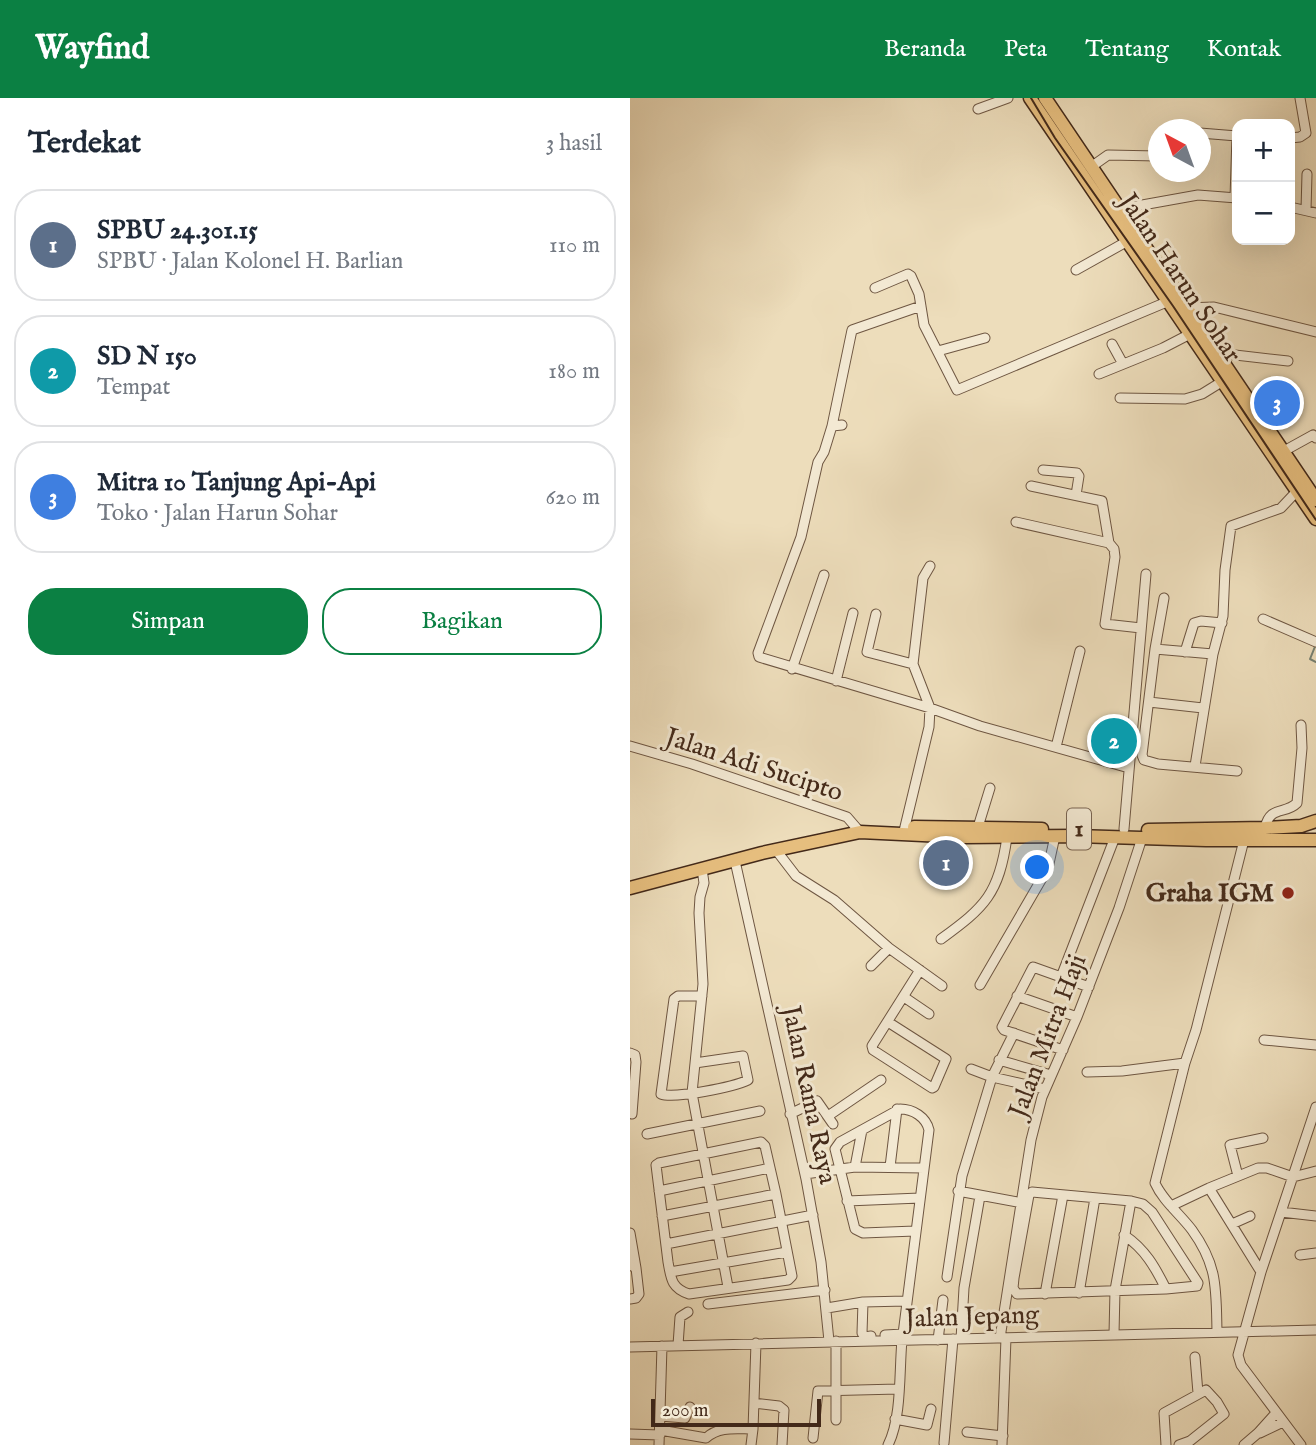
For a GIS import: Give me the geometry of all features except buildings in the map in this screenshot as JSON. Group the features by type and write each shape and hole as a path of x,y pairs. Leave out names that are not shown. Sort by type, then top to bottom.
{"highway":[{"name":"Jalan Harun Sohar","path":"1030,98 1316,519"},
{"name":"Jalan Harun Sohar","path":"1045,98 1316,500"},
{"name":"1","path":"630,888 776,850 860,832 867,826 874,825 904,831 1007,837 1284,827 1306,830 1316,838"},
{"name":"1","path":"930,831 978,827 1120,833 1142,838 1244,839 1306,830"}],"street":[{"path":"978,109 1008,98"},
{"path":"1295,138 1306,133 1300,98"},
{"path":"1211,134 1232,136"},
{"path":"1091,167 1108,155 1148,156"},
{"path":"1306,211 1307,174"},
{"path":"1120,209 1198,195 1232,198"},
{"path":"1295,208 1316,213"},
{"path":"1076,270 1126,242"},
{"path":"875,288 909,274 919,294 922,320 955,389 959,390 1169,301"},
{"path":"921,306 852,330 837,426 817,462 801,537 758,653 760,658 930,708 980,726 1129,768"},
{"path":"1185,308 1214,307 1316,332"},
{"path":"1099,374 1192,333"},
{"path":"938,351 985,338"},
{"path":"1112,344 1123,365"},
{"path":"1218,354 1287,361"},
{"path":"1120,398 1185,400 1223,382"},
{"path":"1284,451 1313,435 1316,438"},
{"path":"1043,470 1077,473 1079,476 1076,495"},
{"path":"1031,486 1102,501 1108,543"},
{"path":"1195,766 1213,654 1222,623 1231,526 1282,508 1297,491"},
{"path":"1016,522 1108,543 1114,549 1115,557 1105,624 1141,628"},
{"path":"904,831 929,727 930,708 913,664 923,578 930,566"},
{"path":"1061,977 1120,833 1129,768 1146,574"},
{"path":"792,669 824,575"},
{"path":"1164,598 1155,649 1142,755 1144,760 1157,764 1237,771"},
{"path":"836,681 853,613"},
{"path":"876,614 867,652 913,664"},
{"path":"1264,619 1316,640"},
{"path":"1185,652 1194,623 1222,623"},
{"path":"1155,649 1213,654"},
{"path":"1056,747 1080,651"},
{"path":"1149,702 1203,708"},
{"path":"1265,828 1268,818 1277,810 1294,807 1297,803 1302,748 1301,725"},
{"name":"Jalan Adi Sucipto","path":"630,746 692,764 847,817 860,832"},
{"path":"978,827 990,788"},
{"path":"1283,809 1284,827"},
{"path":"981,985 1048,868 1055,836"},
{"path":"941,939 971,917 990,897 1001,867 1007,837"},
{"name":"Jalan Mitra Haji","path":"1002,1440 1003,1338 1031,1140 1045,1090 1089,987 1142,838"},
{"path":"1217,1332 1214,1272 1209,1257 1155,1183 1244,839"},
{"path":"776,850 792,872 834,900 890,948 942,986"},
{"name":"Jalan Rama Raya","path":"735,861 813,1215 832,1341 836,1420"},
{"path":"699,870 704,883 700,897 702,996 692,1093 727,1287"},
{"path":"871,966 890,948"},
{"path":"1063,1049 1002,1027 1033,967 1089,987"},
{"path":"888,1022 946,1059 934,1087 873,1050 872,1046 920,970"},
{"path":"695,1063 741,1056 745,1059 748,1077 745,1082 692,1093 665,1096 660,1092 674,999 678,996 702,996"},
{"path":"1017,996 1077,1017"},
{"path":"904,997 929,1014"},
{"path":"947,1276 958,1191 992,1077 1014,1033"},
{"path":"1264,1040 1316,1045"},
{"path":"630,1053 635,1055 636,1062 632,1114"},
{"path":"999,1060 1051,1076"},
{"path":"1087,1072 1122,1071 1185,1063"},
{"path":"971,1069 1045,1090"},
{"path":"790,1114 817,1101 830,1120 881,1080"},
{"path":"1301,1445 1241,1365 1238,1354 1261,1272 1311,1134 1316,1107"},
{"path":"890,1167 897,1109"},
{"path":"863,1302 862,1333 865,1337 903,1334 929,1130 927,1124 911,1110 897,1109 836,1145 838,1169 852,1224 858,1232 915,1231"},
{"path":"647,1135 760,1111"},
{"path":"855,1167 862,1130"},
{"path":"1238,1176 1230,1145 1264,1138"},
{"path":"761,1142 765,1146 792,1276 789,1280 684,1293 672,1284 656,1165 704,1155 761,1142"},
{"path":"805,1177 817,1171 855,1167 924,1168"},
{"path":"659,1191 770,1168"},
{"path":"1171,1206 1258,1168 1266,1168 1293,1178 1316,1171"},
{"path":"1209,1188 1261,1272"},
{"path":"958,1191 1023,1203"},
{"path":"1032,1192 1095,1198 1130,1201 1143,1205 1152,1212 1198,1283 1196,1287 1017,1294 1013,1288 1014,1278 1029,1195 1032,1192"},
{"path":"662,1216 776,1194"},
{"path":"1045,1294 1062,1195"},
{"path":"944,1443 964,1288 980,1196"},
{"path":"847,1201 920,1198"},
{"path":"1079,1293 1095,1198"},
{"path":"1114,1334 1115,1290 1130,1201"},
{"path":"1281,1212 1316,1216"},
{"path":"666,1244 813,1215"},
{"path":"1231,1224 1250,1216"},
{"path":"630,1299 639,1294 633,1266 631,1232"},
{"path":"1124,1235 1138,1244 1166,1289"},
{"path":"670,1272 787,1252"},
{"path":"1300,1255 1316,1254"},
{"path":"708,1304 825,1290"},
{"path":"938,1339 943,1300"},
{"path":"827,1305 906,1301"},
{"path":"678,1345 680,1317 688,1312"},
{"name":"Jalan Jepang","path":"630,1347 1316,1330"},
{"path":"888,1445 895,1419 902,1340"},
{"path":"751,1445 756,1343"},
{"path":"659,1437 662,1346"},
{"path":"1195,1357 1198,1393"},
{"path":"813,1438 818,1391 898,1389"},
{"path":"1166,1445 1164,1413 1203,1390 1209,1392 1224,1414 1190,1441 1179,1445"},
{"path":"754,1403 779,1406 784,1410 782,1445"},
{"path":"660,1416 685,1418 690,1407"},
{"path":"927,1425 931,1409"},
{"path":"1247,1444 1276,1413"},
{"path":"895,1419 946,1428"},
{"path":"1258,1433 1283,1422"},
{"path":"630,1434 704,1441 715,1431 722,1429 753,1429"},
{"path":"967,1432 1002,1440"}],"waterway":[{"path":"1316,644 1310,659 1316,662"}],"tram line":[{"path":"1031,98 1055,138 1173,306 1316,520"}],"place":[{"name":"Mitra 10 Tanjung Api-Api","path":"1277,403"},
{"name":"SD N 150","path":"1114,741"},
{"name":"SPBU 24.301.15","path":"946,863"},
{"name":"Graha IGM","path":"1288,893"}]}
